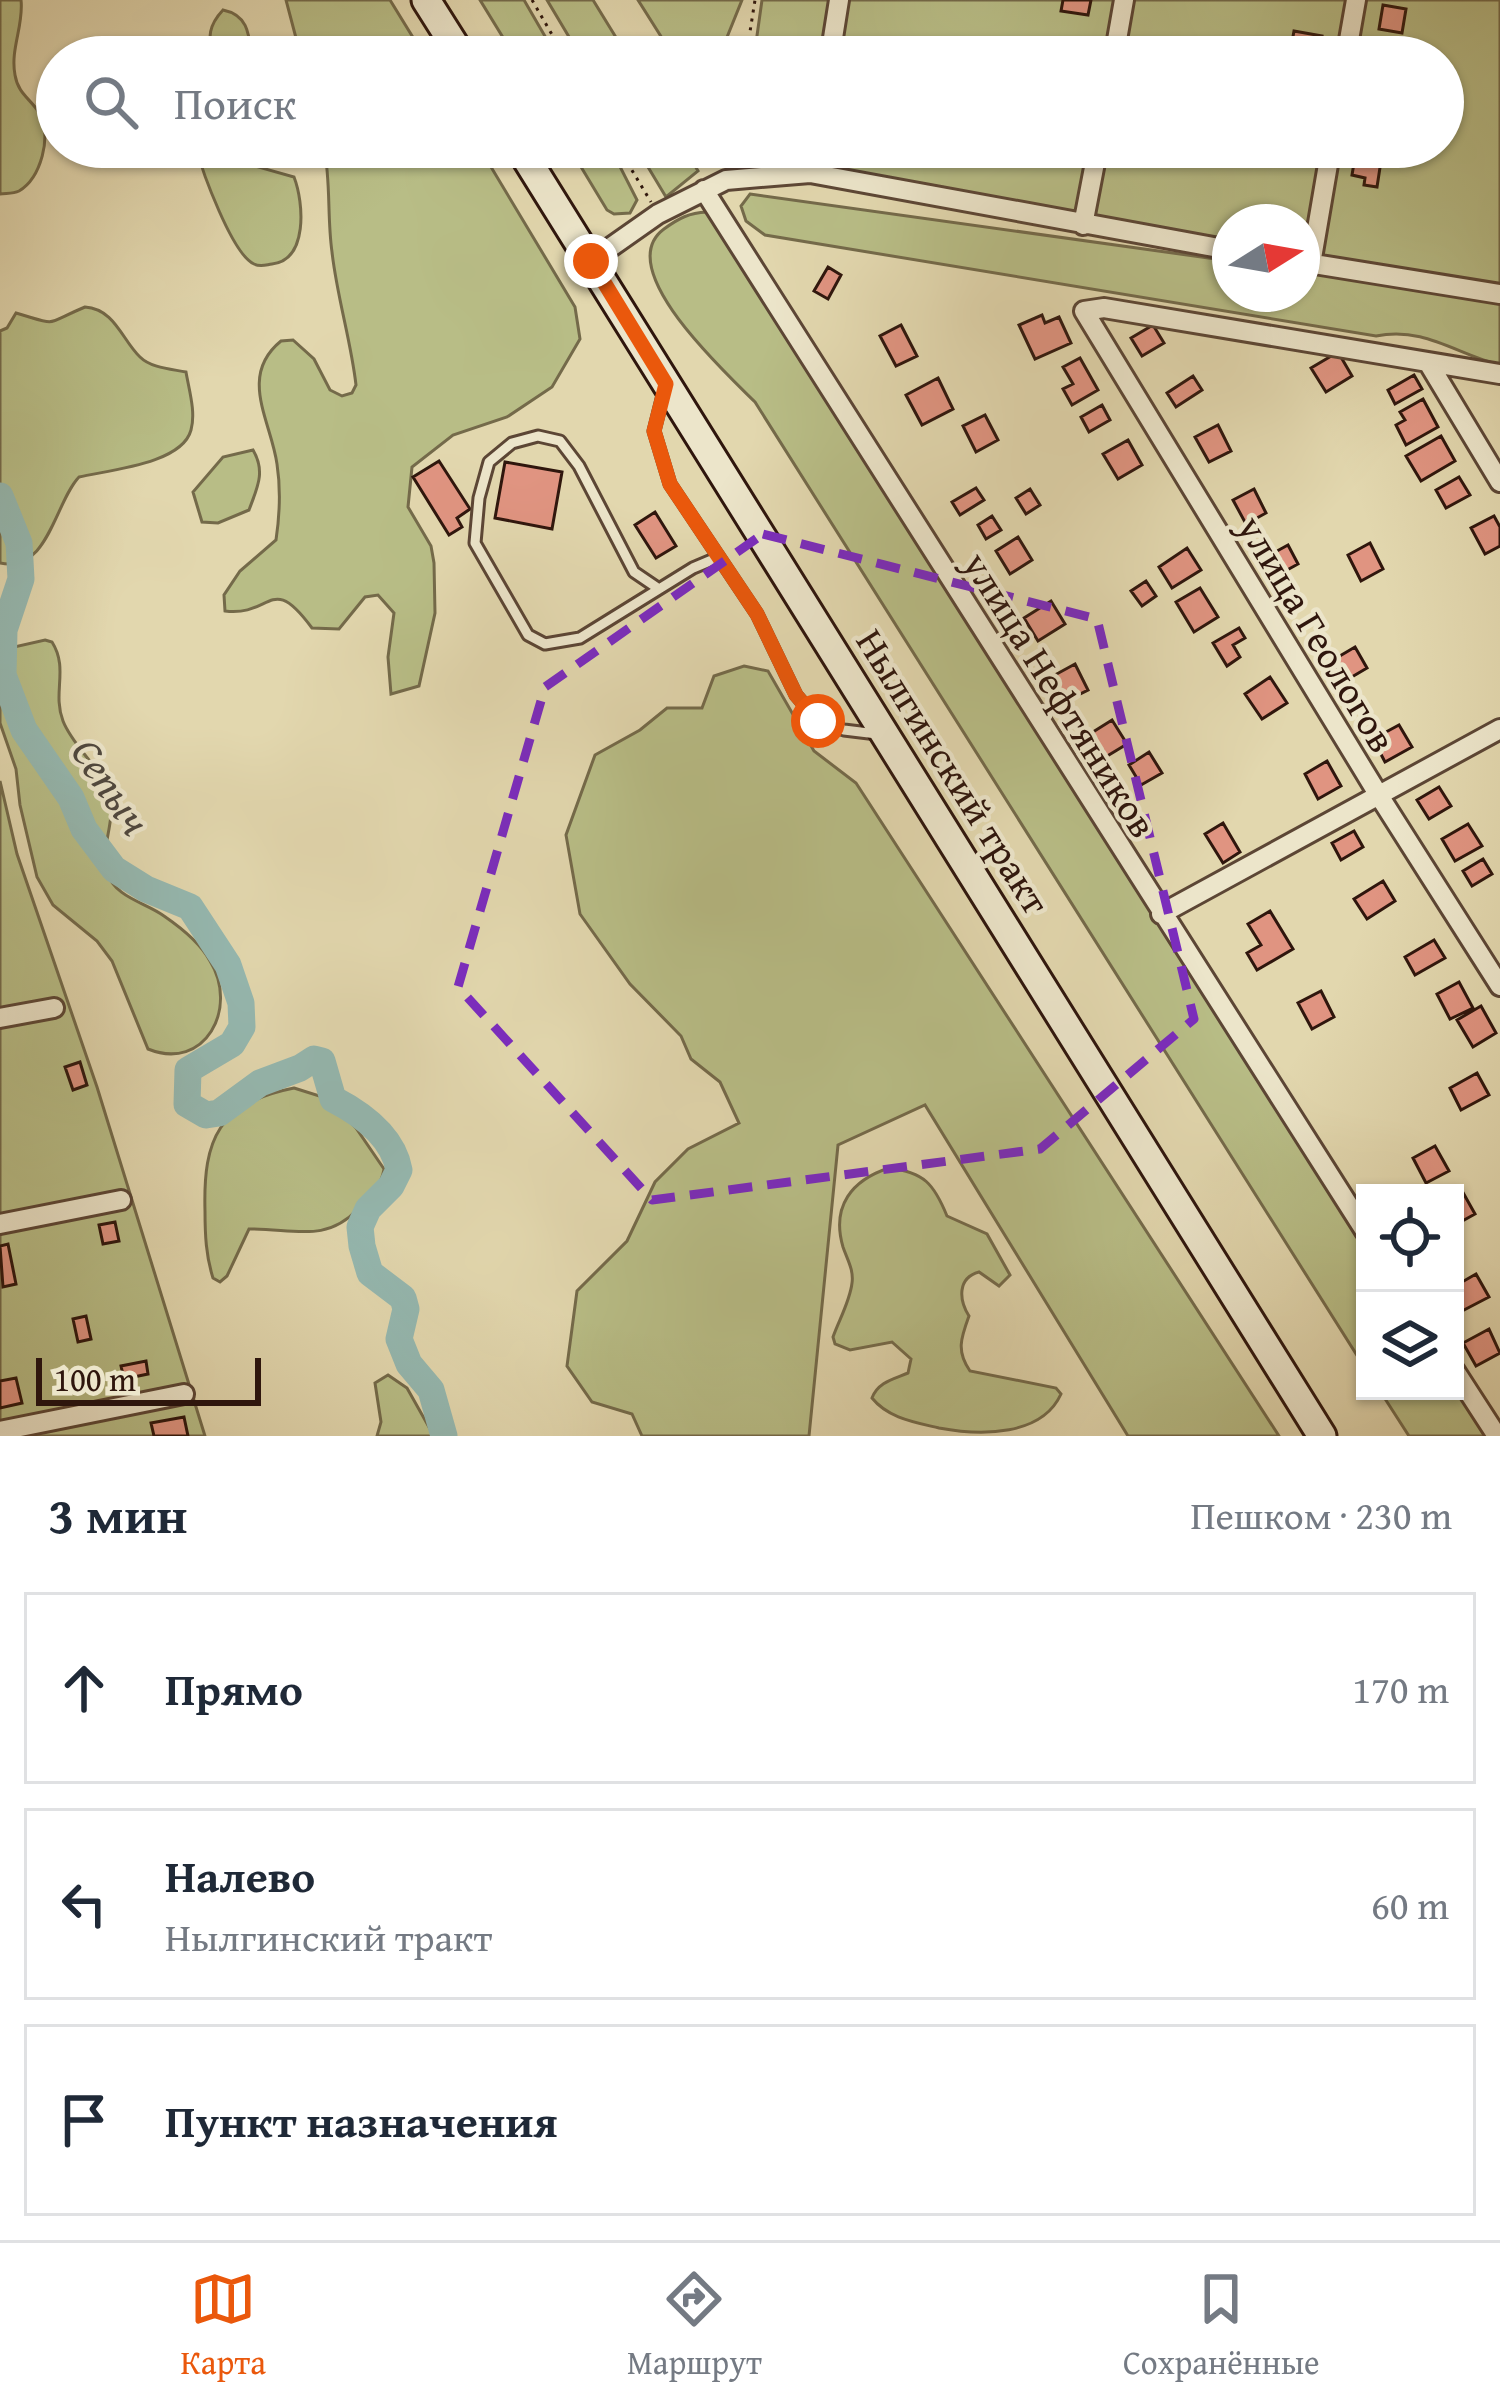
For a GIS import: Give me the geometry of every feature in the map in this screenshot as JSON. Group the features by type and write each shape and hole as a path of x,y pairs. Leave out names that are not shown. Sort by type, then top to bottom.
{"main road":[{"path":"426,0 449,36"},
{"name":"Нылгинский тракт","path":"532,168 1322,1436"}],"street":[{"path":"833,36 839,0"},
{"path":"1118,36 1124,0"},
{"path":"1350,36 1356,0"},
{"path":"810,173 811,168"},
{"path":"1083,225 1094,168"},
{"path":"1320,208 1327,168"},
{"path":"591,261 658,214 725,180 810,173 1212,247"},
{"name":"улица Нефтяников","path":"704,190 1356,1217"},
{"path":"1320,265 1500,294"},
{"name":"улица Геологов","path":"1429,364 1104,308 1084,311 1500,986"},
{"path":"1429,364 1500,374"},
{"path":"1429,364 1500,482"},
{"path":"1161,914 1500,729"},
{"path":"0,1018 54,1008"},
{"path":"0,1224 121,1200"},
{"path":"1464,1385 1497,1436"},
{"path":"0,1431 184,1394"}],"lane":[{"path":"666,384 654,431 670,484 757,614 796,695 818,721 885,735"},
{"path":"658,590 634,572 579,466 560,441 538,436 512,443 489,462 479,498 475,543 528,635 544,644 580,638 719,557"}],"path":[{"path":"532,0 553,36"},
{"path":"749,36 755,0"},
{"path":"631,168 658,214"}],"highlighted area":[{"path":"763,534 1097,619 1194,1019 1040,1149 652,1200 458,987 545,687"}],"green space":[{"path":"0,0 21,0 15,75 36,109 37,168 19,191 0,194"},
{"path":"286,0 390,0 412,36 295,36"},
{"path":"480,0 524,0 545,36 502,36"},
{"path":"547,0 593,0 615,36 568,36"},
{"path":"638,0 742,0 727,36 661,36"},
{"path":"762,0 1500,0 1500,288 1320,259 1320,204 1212,204 1212,241 776,171 1464,168 1464,36 757,36"},
{"path":"223,10 238,16 248,36 211,36"},
{"path":"202,168 262,168 294,177 300,229 292,252 284,260 260,266 245,257"},
{"path":"327,168 492,168 575,307 580,339 552,387 507,417 453,435 412,467 408,507 431,546 435,613 419,686 391,694 388,657 394,613 378,595 365,597 339,629 312,628 279,599 225,611 224,595 240,571 276,540 278,474 259,384 268,355 281,341 293,340 314,359 330,390 342,396 352,393 356,385 334,269"},
{"path":"582,168 621,168 637,200 630,213 607,210"},
{"path":"649,168 696,168 698,171 666,197"},
{"path":"750,194 1212,258 1212,309 765,235 746,221 741,206"},
{"path":"707,212 721,222 1356,1231 1356,1354 755,402 699,344 662,293 652,268 651,246 664,229 689,215"},
{"path":"1320,274 1500,299 1500,365 1409,335 1376,336 1231,312 1320,312"},
{"path":"85,307 111,319 145,361 186,372 191,430 174,451 160,458 79,477 40,547 29,558 0,563 0,331 16,313 51,322"},
{"path":"253,450 260,473 249,510 218,523 202,522 193,492 223,457"},
{"path":"45,640 57,652 63,721 107,788 111,818 105,863 111,881 190,936 218,979 218,1016 200,1044 186,1052 148,1049 112,961 97,941 53,905 37,877 16,769 0,723 0,654"},
{"path":"744,666 768,671 814,751 856,783 1279,1436 1128,1436 925,1105 838,1145 809,1436 642,1436 632,1414 592,1402 567,1366 577,1291 627,1241 655,1182 688,1149 739,1123 720,1082 691,1059 681,1036 630,984 580,914 566,835 595,755 640,730 667,708 702,708 714,676"},
{"path":"0,781 17,854 97,1087 205,1436 0,1436"},
{"path":"294,1088 326,1098 356,1128 384,1169 380,1181 358,1209 333,1227 307,1232 249,1229 220,1282 213,1278 206,1237 205,1185 213,1144 232,1114 248,1103"},
{"path":"889,1168 919,1177 932,1188 947,1216 987,1234 1010,1275 999,1286 979,1272 967,1279 962,1297 969,1316 961,1351 970,1371 1056,1388 1061,1394 1040,1418 1009,1430 974,1432 902,1418 872,1398 882,1385 908,1373 911,1359 892,1342 850,1350 835,1344 833,1337 852,1278 840,1232 843,1207 855,1187"},
{"path":"388,1375 407,1388 434,1436 377,1436 381,1422 375,1383"},
{"path":"1386,1400 1462,1400 1485,1436 1409,1436"}],"building":[{"path":"1063,0 1091,0 1088,15 1061,11"},
{"path":"1383,5 1406,9 1402,33 1379,29"},
{"path":"1353,168 1380,168 1377,187 1364,185 1365,178 1352,175"},
{"path":"828,267 841,275 828,299 814,291"},
{"path":"1042,315 1045,323 1059,317 1071,343 1035,359 1019,325"},
{"path":"901,325 917,356 896,366 880,336"},
{"path":"1153,325 1164,343 1142,356 1131,338"},
{"path":"1338,352 1352,376 1326,392 1311,368"},
{"path":"1080,358 1098,390 1072,405 1063,389 1073,384 1063,367"},
{"path":"1414,375 1422,389 1395,404 1388,390"},
{"path":"1193,376 1202,390 1176,407 1167,393"},
{"path":"938,378 953,409 922,425 906,395"},
{"path":"1423,399 1438,427 1406,445 1396,425 1405,420 1400,412"},
{"path":"1102,405 1110,420 1089,432 1081,417"},
{"path":"985,415 998,440 976,452 963,426"},
{"path":"1218,425 1231,451 1209,462 1195,437"},
{"path":"1441,436 1455,461 1421,481 1406,456"},
{"path":"1128,440 1142,465 1118,479 1103,454"},
{"path":"439,461 470,509 457,518 462,527 449,535 413,477"},
{"path":"505,462 562,472 552,529 495,518"},
{"path":"1459,477 1470,495 1446,508 1436,490"},
{"path":"976,488 984,500 960,515 952,502"},
{"path":"1030,489 1040,505 1026,514 1016,498"},
{"path":"1254,489 1266,513 1246,524 1233,500"},
{"path":"655,512 676,546 656,558 635,525"},
{"path":"992,516 1001,530 986,539 978,525"},
{"path":"1494,516 1500,527 1500,546 1485,554 1471,528"},
{"path":"1018,537 1032,560 1010,574 996,551"},
{"path":"1370,543 1383,569 1361,581 1348,555"},
{"path":"1288,545 1298,564 1278,575 1268,556"},
{"path":"1187,548 1201,570 1172,588 1159,567"},
{"path":"1146,581 1156,596 1142,606 1131,591"},
{"path":"1200,588 1218,617 1194,632 1176,602"},
{"path":"1051,601 1065,624 1038,641 1024,618"},
{"path":"1239,628 1245,638 1233,645 1240,657 1227,666 1213,643"},
{"path":"1355,647 1367,668 1345,681 1333,660"},
{"path":"1075,664 1088,690 1066,701 1053,676"},
{"path":"1270,677 1287,703 1262,719 1245,694"},
{"path":"1112,720 1127,744 1099,761 1085,737"},
{"path":"1399,725 1412,747 1385,762 1373,739"},
{"path":"1149,752 1162,773 1141,785 1129,765"},
{"path":"1327,761 1341,786 1318,799 1305,774"},
{"path":"1439,787 1451,806 1429,819 1417,800"},
{"path":"1223,823 1240,852 1223,863 1205,834"},
{"path":"1468,824 1482,846 1455,861 1442,839"},
{"path":"1354,831 1363,847 1341,860 1332,843"},
{"path":"1483,859 1492,874 1472,886 1463,871"},
{"path":"1383,881 1395,901 1367,919 1354,899"},
{"path":"1270,911 1293,949 1257,970 1247,953 1261,945 1248,924"},
{"path":"1434,940 1445,958 1415,975 1405,957"},
{"path":"1459,982 1473,1008 1450,1019 1437,994"},
{"path":"1321,991 1334,1017 1312,1029 1298,1003"},
{"path":"1481,1006 1496,1033 1473,1047 1457,1020"},
{"path":"80,1062 87,1085 73,1090 65,1067"},
{"path":"1477,1073 1489,1095 1461,1110 1450,1088"},
{"path":"1435,1146 1449,1171 1426,1183 1413,1158"},
{"path":"1464,1194 1475,1214 1464,1220"},
{"path":"115,1222 119,1241 103,1244 99,1225"},
{"path":"8,1244 16,1284 3,1287 0,1246"},
{"path":"1476,1274 1489,1297 1464,1310 1464,1281"},
{"path":"86,1316 91,1339 78,1342 73,1319"},
{"path":"1489,1329 1500,1353 1476,1366 1464,1342"},
{"path":"146,1361 148,1374 124,1379 121,1366"},
{"path":"16,1378 22,1403 0,1408 0,1381"},
{"path":"184,1417 188,1436 154,1436 151,1423"}],"waterway":[{"name":"Сепыч","path":"0,496 19,543 21,579 4,630 3,675 24,730 114,869 190,907 228,965 241,1003 242,1027 232,1044 188,1070 187,1104 206,1115 219,1113 260,1083 314,1059 322,1061 333,1099 383,1137 399,1170 391,1186 368,1209 360,1227 362,1246 370,1273 403,1298 406,1309 399,1339 409,1364 431,1390 444,1436"}],"route":[{"path":"591,261 666,384 654,431 670,484 757,614 796,695 818,721"}]}
